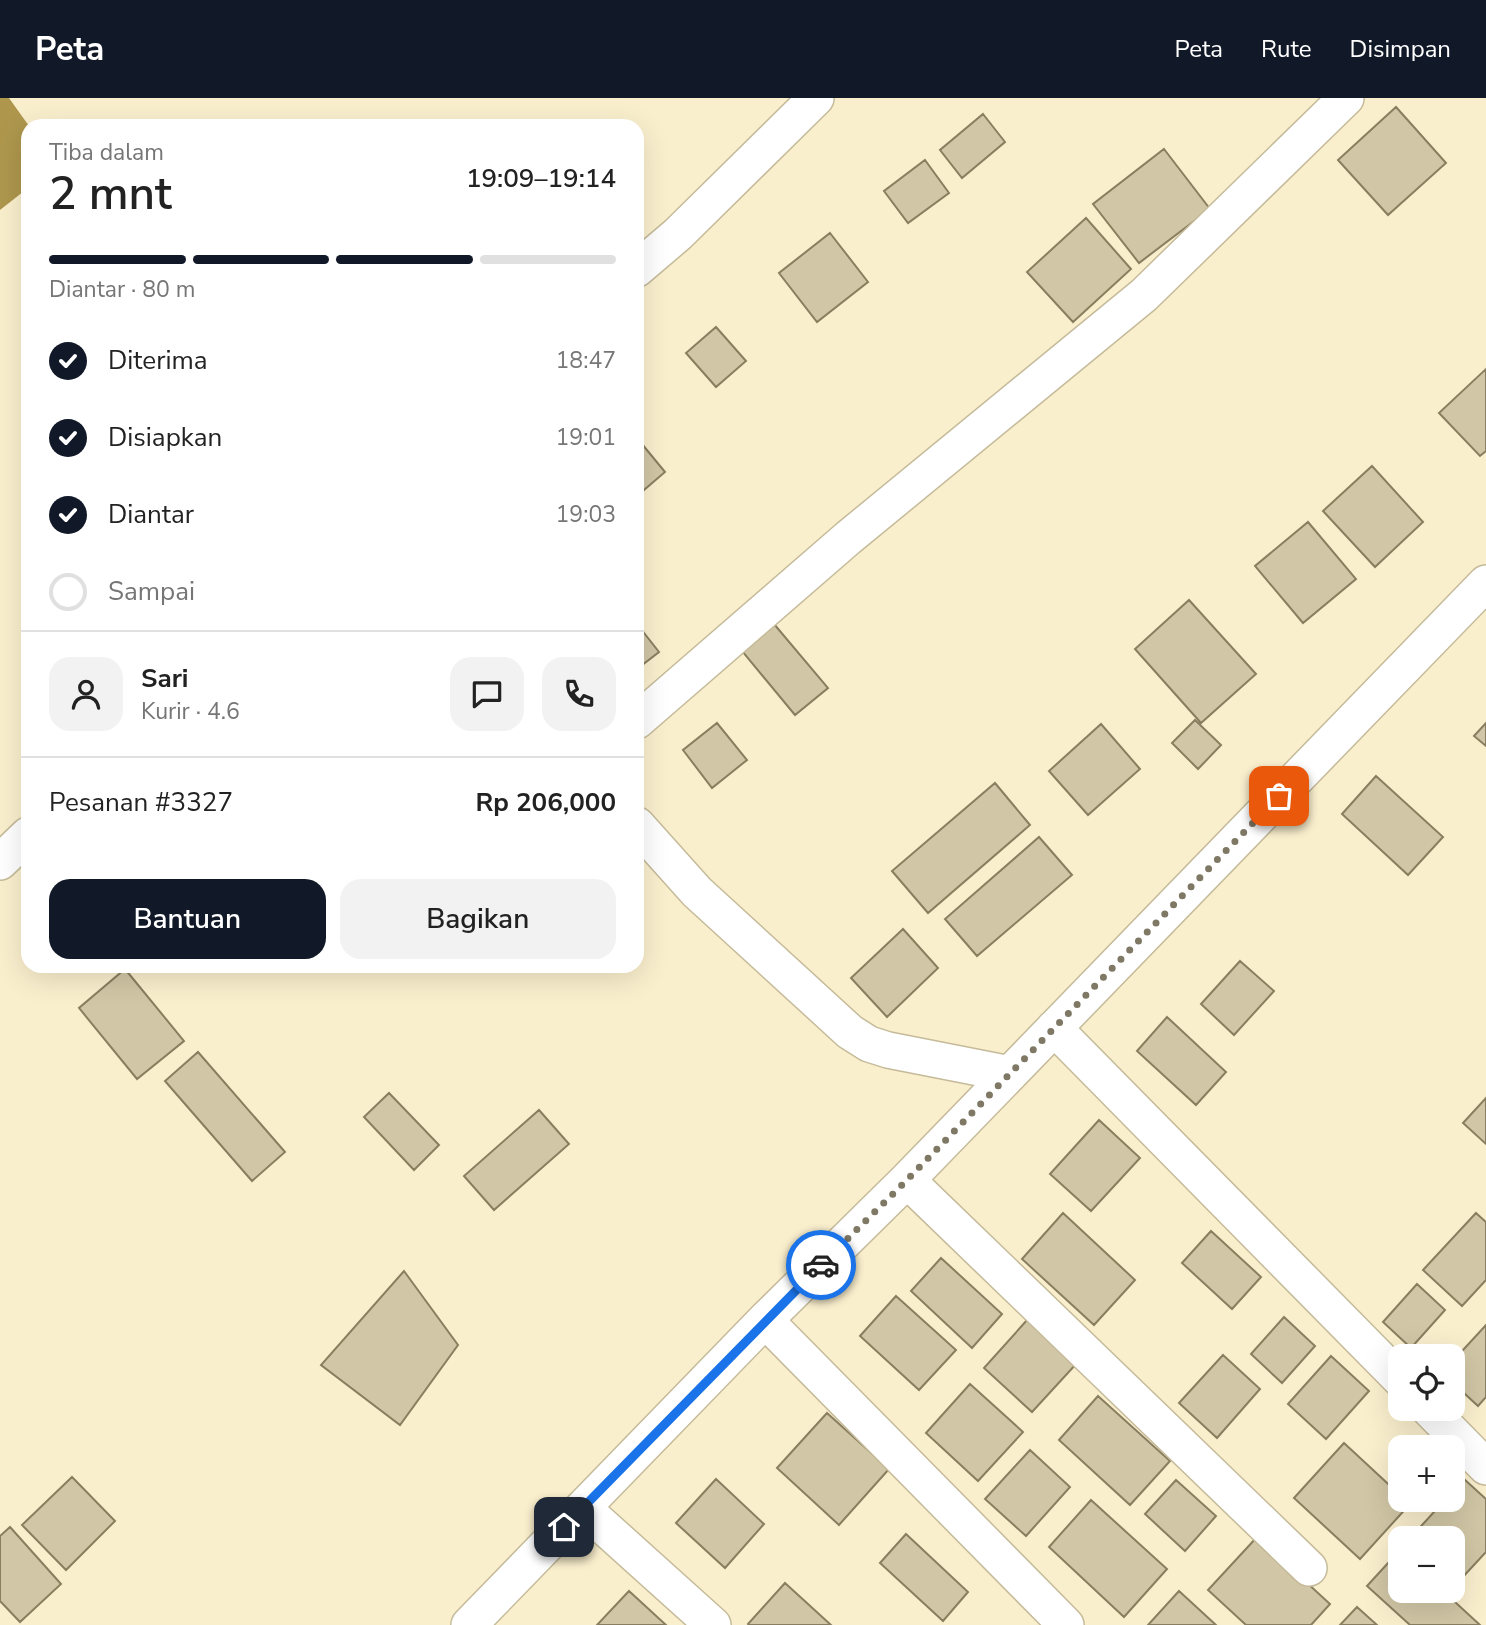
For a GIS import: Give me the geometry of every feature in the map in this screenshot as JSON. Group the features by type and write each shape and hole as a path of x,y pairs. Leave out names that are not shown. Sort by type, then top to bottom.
{"street":[{"path":"644,264 678,234 816,98"},
{"path":"644,715 848,538 1144,295 1346,98"},
{"path":"469,1625 765,1320 907,1180 1486,583"},
{"path":"644,832 697,892 850,1032 869,1044 888,1050 1010,1074"},
{"path":"0,862 21,842"},
{"path":"1054,1028 1388,1367"},
{"path":"907,1180 1309,1568"},
{"path":"765,1320 1066,1625"},
{"path":"1441,1421 1486,1467"},
{"path":"583,1508 713,1625"}],"shaded area":[{"path":"0,98 9,98 24,119 21,119 21,194 0,210"}],"building":[{"path":"1396,107 1446,163 1388,215 1338,160"},
{"path":"983,114 1005,142 962,178 940,150"},
{"path":"1164,149 1210,209 1139,263 1093,204"},
{"path":"925,160 949,193 908,223 884,191"},
{"path":"1086,218 1131,269 1073,322 1027,272"},
{"path":"830,233 868,282 817,322 779,273"},
{"path":"716,327 746,361 716,387 686,353"},
{"path":"1486,369 1486,451 1480,456 1439,413"},
{"path":"644,446 665,472 644,490"},
{"path":"1372,466 1423,522 1375,567 1323,511"},
{"path":"1308,522 1356,579 1303,623 1255,566"},
{"path":"1189,600 1256,674 1201,723 1135,649"},
{"path":"774,624 828,688 795,715 742,651"},
{"path":"644,633 659,652 644,664"},
{"path":"1195,720 1221,745 1198,769 1172,743"},
{"path":"717,723 747,760 712,788 683,750"},
{"path":"1486,723 1486,746 1474,736"},
{"path":"1101,724 1140,769 1088,815 1049,771"},
{"path":"1376,776 1443,837 1408,875 1342,814"},
{"path":"995,783 1030,825 928,913 892,871"},
{"path":"1039,837 1072,875 977,956 945,919"},
{"path":"903,929 938,968 887,1017 851,978"},
{"path":"1240,961 1274,991 1234,1035 1201,1004"},
{"path":"120,973 128,973 184,1041 137,1079 79,1008"},
{"path":"1167,1017 1226,1072 1196,1105 1137,1051"},
{"path":"198,1052 285,1152 252,1181 165,1081"},
{"path":"389,1093 439,1145 414,1170 364,1117"},
{"path":"1486,1098 1486,1144 1463,1123"},
{"path":"539,1110 569,1144 494,1210 464,1176"},
{"path":"1099,1120 1140,1158 1091,1211 1050,1174"},
{"path":"1063,1213 1135,1280 1094,1325 1022,1259"},
{"path":"1476,1213 1486,1222 1486,1280 1462,1306 1423,1270"},
{"path":"1211,1231 1261,1277 1232,1309 1182,1263"},
{"path":"941,1258 1002,1314 972,1348 911,1291"},
{"path":"404,1271 458,1345 400,1425 321,1365"},
{"path":"1417,1284 1445,1310 1415,1344 1407,1344 1383,1322"},
{"path":"896,1296 956,1350 919,1390 860,1336"},
{"path":"1284,1317 1315,1346 1282,1383 1251,1354"},
{"path":"1028,1319 1077,1363 1032,1412 984,1368"},
{"path":"1486,1325 1486,1397 1478,1406 1465,1394 1465,1348"},
{"path":"1223,1355 1260,1389 1217,1438 1179,1403"},
{"path":"1331,1356 1369,1391 1326,1439 1288,1404"},
{"path":"970,1384 1023,1432 978,1481 926,1433"},
{"path":"1098,1396 1170,1461 1130,1505 1059,1440"},
{"path":"827,1413 889,1469 839,1525 777,1468"},
{"path":"1344,1443 1388,1484 1388,1512 1403,1512 1360,1559 1294,1498"},
{"path":"1030,1450 1070,1487 1026,1536 985,1499"},
{"path":"72,1477 115,1521 66,1570 22,1525"},
{"path":"716,1479 764,1524 725,1568 676,1523"},
{"path":"1176,1480 1216,1516 1185,1551 1145,1514"},
{"path":"1465,1480 1486,1499 1486,1552 1465,1575 1465,1526 1421,1526 1434,1512 1465,1512"},
{"path":"1091,1500 1167,1569 1124,1617 1049,1547"},
{"path":"10,1527 61,1584 20,1622 0,1601 0,1536"},
{"path":"906,1534 968,1592 943,1621 880,1563"},
{"path":"1257,1537 1330,1604 1311,1625 1246,1625 1208,1590"},
{"path":"1388,1563 1388,1603 1456,1603 1480,1625 1410,1625 1367,1586"},
{"path":"785,1583 831,1625 749,1625"},
{"path":"629,1591 666,1625 597,1625"},
{"path":"1179,1591 1216,1625 1148,1625"},
{"path":"1357,1607 1377,1625 1340,1625"}],"way so far":[{"path":"821,1265 907,1180 1279,796"}],"route":[{"path":"564,1527 821,1265"}]}
